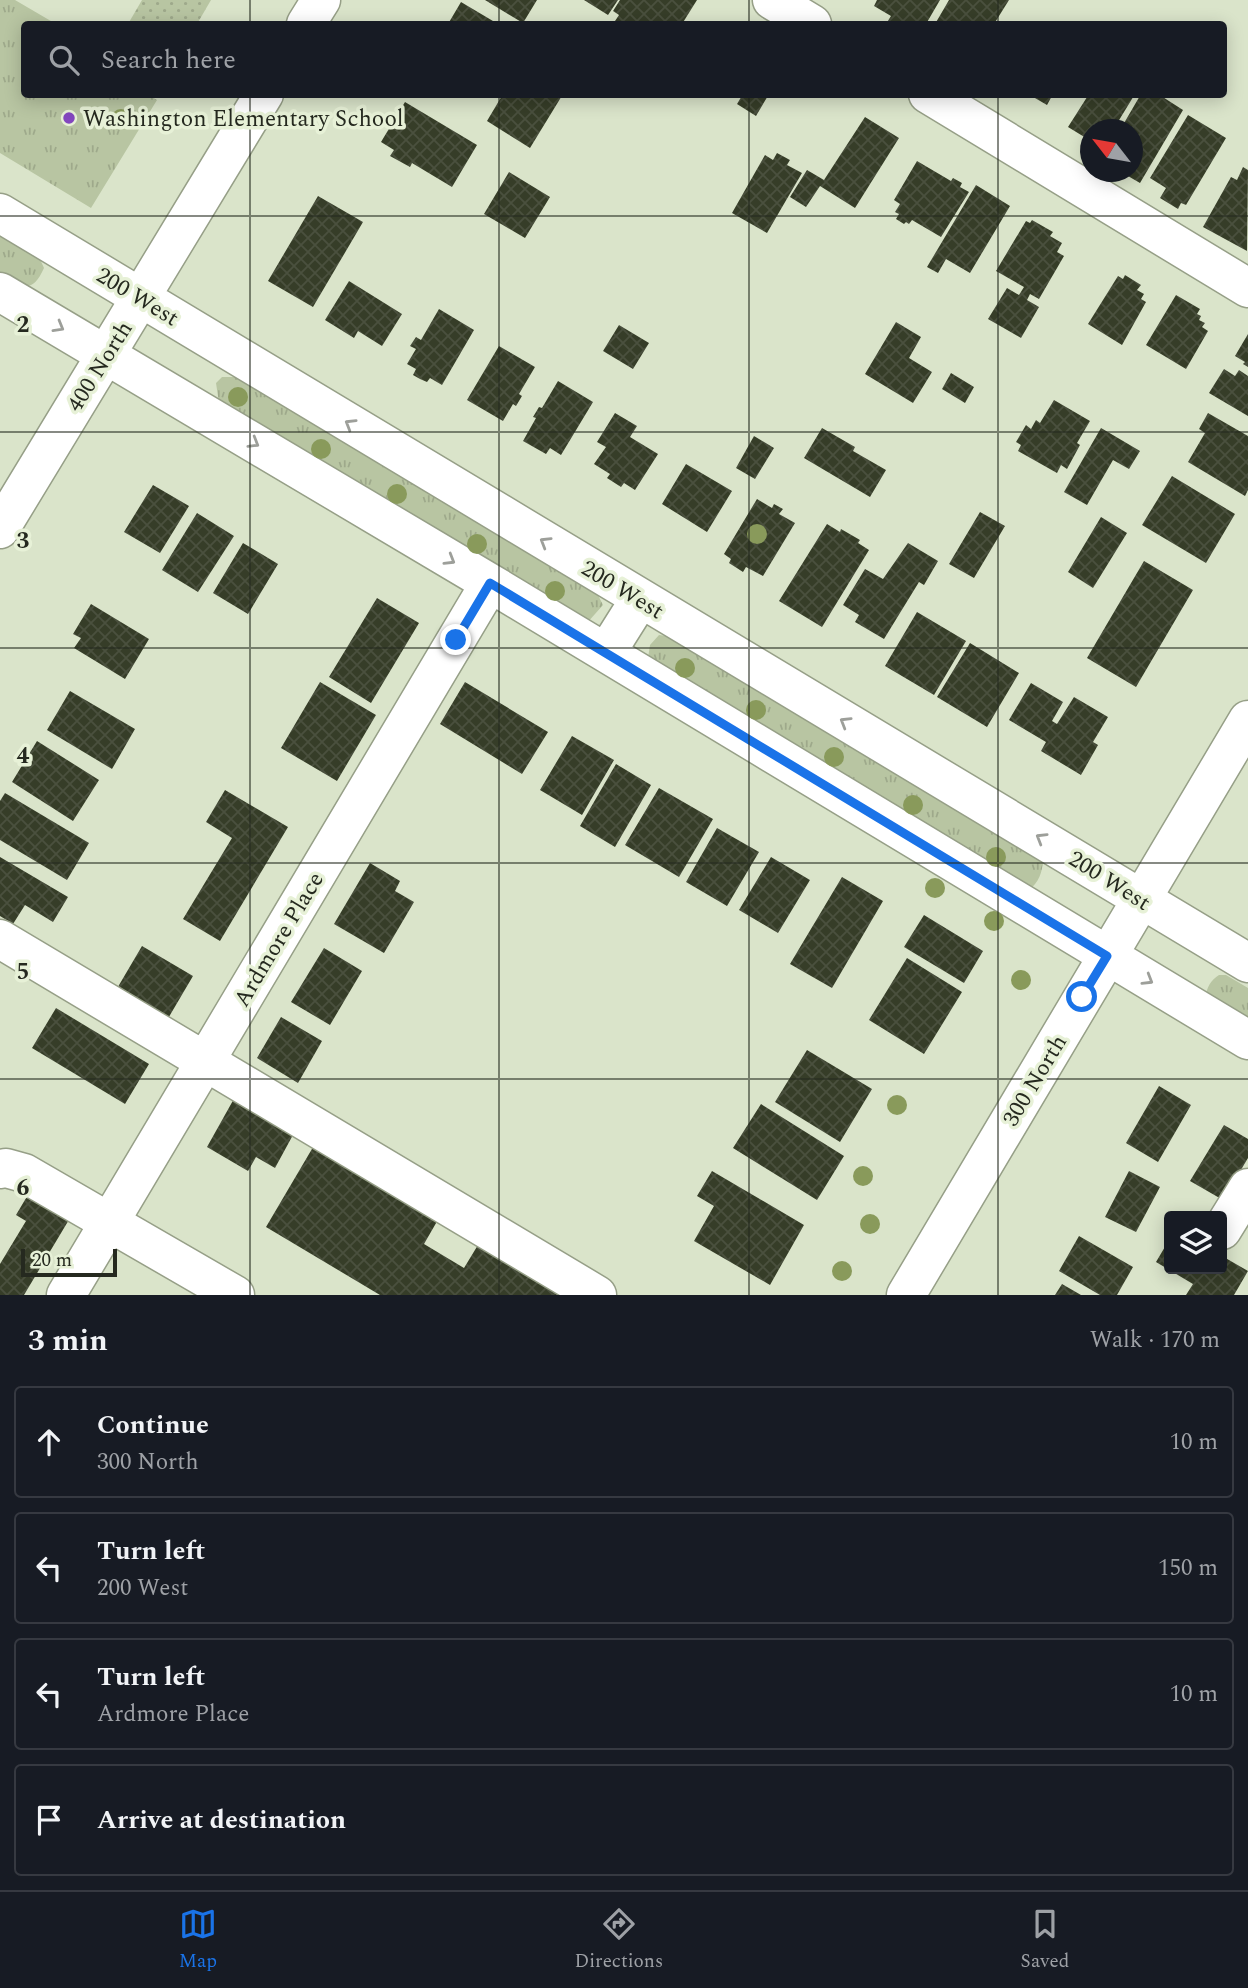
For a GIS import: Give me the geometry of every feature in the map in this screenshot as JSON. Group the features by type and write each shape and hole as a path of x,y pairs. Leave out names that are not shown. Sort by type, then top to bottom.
{"street":[{"path":"308,21 321,0"},
{"name":"400 North","path":"1,524 262,98"},
{"path":"935,98 1248,288"},
{"name":"200 West","path":"0,213 1248,963"},
{"path":"0,292 490,583 1248,1040"},
{"name":"Ardmore Place","path":"66,1295 490,583"},
{"path":"606,653 640,599"},
{"name":"300 North","path":"906,1295 1248,720"},
{"path":"0,939 597,1295"},
{"path":"0,1169 24,1173 234,1295"},
{"path":"1227,1222 1248,1188"}],"green space":[{"name":"Washington Elementary School","path":"0,0 15,0 51,21 21,21 21,98 157,100 91,208 0,153"},
{"path":"142,0 211,0 199,21 130,21"},
{"path":"0,234 39,257 44,268 35,283 25,286 0,273"},
{"path":"222,377 236,377 597,593 603,605 587,623 219,403 216,383"},
{"path":"659,635 667,636 1043,861 1038,880 1029,890 648,658 650,645"},
{"path":"1219,975 1226,975 1248,988 1248,1027 1206,997 1210,984"}],"building":[{"path":"485,0 537,0 524,21 520,21"},
{"path":"584,0 618,0 608,15"},
{"path":"620,0 697,0 684,21 615,21 619,15 613,11"},
{"path":"877,0 940,0 928,21 888,21 891,16 874,6"},
{"path":"949,0 1009,0 996,21 937,21"},
{"path":"461,2 493,21 450,21"},
{"path":"501,98 561,98 530,148 487,121"},
{"path":"741,98 767,98 756,116 737,104"},
{"path":"1035,98 1051,98 1047,105"},
{"path":"1086,98 1133,98 1120,119 1080,119 1080,134 1068,127"},
{"path":"1139,98 1164,98 1183,110 1143,178 1143,119 1126,119"},
{"path":"405,102 477,145 452,187 412,163 410,167 390,156 394,150 381,142"},
{"path":"1188,115 1226,138 1186,205 1181,203 1178,209 1160,198 1166,188 1150,178"},
{"path":"865,117 899,138 855,208 820,186 806,207 790,197 807,170 824,180"},
{"path":"777,153 790,160 787,165 802,173 767,233 732,213 765,155 773,160"},
{"path":"917,161 951,181 953,178 962,183 960,187 969,192 941,237 912,220 909,224 904,224 896,219 899,214 895,212 900,204 894,200"},
{"path":"1243,167 1248,170 1247,251 1203,227 1231,177 1237,180"},
{"path":"509,172 550,197 525,238 484,214"},
{"path":"976,185 1010,206 970,273 946,259 938,273 927,267"},
{"path":"318,196 363,222 313,307 268,281"},
{"path":"1032,220 1053,232 1050,236 1062,243 1057,252 1064,256 1039,299 1030,294 1027,300 1039,307 1021,338 988,319 1007,288 1019,295 1024,287 996,271 1026,221 1030,223"},
{"path":"1125,275 1141,285 1137,290 1144,294 1141,299 1146,302 1122,345 1088,324 1118,276 1123,279"},
{"path":"349,281 402,314 382,346 358,331 354,338 325,320"},
{"path":"1176,295 1200,309 1197,314 1201,316 1199,320 1205,323 1202,327 1208,331 1186,369 1146,345"},
{"path":"439,309 474,330 442,385 430,378 427,382 413,375 416,369 407,364 416,349 410,346 416,337 421,340"},
{"path":"896,322 921,337 909,358 932,372 913,403 865,374"},
{"path":"619,325 649,343 633,369 603,351"},
{"path":"1248,334 1248,367 1235,356"},
{"path":"499,346 535,367 519,394 522,396 516,406 513,404 503,421 467,400"},
{"path":"1224,369 1235,376 1239,370 1248,376 1248,416 1209,393"},
{"path":"951,373 974,387 965,403 942,389"},
{"path":"558,381 593,402 561,455 550,448 546,454 523,441 536,418 533,417 539,407 542,408"},
{"path":"1054,400 1090,421 1077,443 1080,445 1067,469 1061,465 1057,473 1018,451 1021,445 1016,442 1026,425 1031,429 1036,420 1040,423"},
{"path":"615,413 637,426 630,437 658,454 635,490 624,483 621,487 607,478 610,474 594,464 606,447 597,442"},
{"path":"1208,413 1248,436 1248,490 1245,496 1188,462 1205,433 1199,429"},
{"path":"822,428 855,447 853,451 886,470 870,497 804,458"},
{"path":"1101,428 1140,451 1129,469 1113,460 1087,505 1064,492"},
{"path":"754,436 774,448 755,479 736,468"},
{"path":"686,464 732,491 707,532 662,504"},
{"path":"1172,476 1235,514 1206,563 1142,525"},
{"path":"153,485 189,506 160,553 124,532"},
{"path":"757,499 772,508 774,504 783,509 779,514 795,523 763,576 746,567 743,572 729,563 731,559 724,554"},
{"path":"980,512 1005,526 974,578 949,564"},
{"path":"197,513 234,536 198,592 162,570"},
{"path":"1101,517 1127,533 1093,588 1068,572"},
{"path":"827,524 860,540 858,543 869,550 822,627 779,601"},
{"path":"243,543 278,564 248,614 213,593"},
{"path":"908,543 938,561 924,585 919,582 884,639 855,622 859,615 843,605 865,569 883,579"},
{"path":"1144,561 1193,590 1136,687 1087,658"},
{"path":"377,598 419,623 371,703 329,677"},
{"path":"91,604 149,639 125,679 74,648 81,638 73,634"},
{"path":"917,612 966,641 934,695 885,666"},
{"path":"970,643 1019,673 987,727 937,697"},
{"path":"320,682 376,715 337,781 281,748"},
{"path":"465,682 548,732 522,774 440,724"},
{"path":"1031,683 1063,702 1052,721 1057,724 1074,697 1108,717 1093,742 1098,745 1081,775 1041,751 1046,742 1009,720"},
{"path":"70,691 135,729 112,769 47,730"},
{"path":"572,736 614,760 582,815 540,790"},
{"path":"37,741 99,780 73,821 12,782"},
{"path":"616,764 651,785 615,847 580,826"},
{"path":"659,788 713,819 679,877 625,845"},
{"path":"225,790 288,827 220,941 183,919 232,838 206,822"},
{"path":"5,793 89,843 67,880 0,840 0,801"},
{"path":"717,828 759,852 727,906 686,882"},
{"path":"0,857 68,897 53,922 25,905 13,924 0,916"},
{"path":"771,857 810,880 778,933 739,910"},
{"path":"370,863 400,881 395,891 414,902 384,953 334,924"},
{"path":"842,877 883,901 832,988 790,964"},
{"path":"924,915 983,951 964,983 904,947"},
{"path":"142,946 193,976 163,1027 112,997"},
{"path":"324,948 362,971 330,1025 291,1002"},
{"path":"907,958 962,992 924,1054 869,1020"},
{"path":"56,1008 149,1064 125,1104 32,1048"},
{"path":"281,1017 322,1041 298,1083 257,1058"},
{"path":"807,1050 872,1089 840,1142 775,1102"},
{"path":"1159,1086 1191,1105 1158,1162 1126,1143"},
{"path":"240,1088 300,1122 275,1168 256,1157 248,1171 207,1147"},
{"path":"761,1104 844,1156 817,1200 733,1148"},
{"path":"1224,1125 1248,1139 1248,1158 1223,1200 1190,1181"},
{"path":"319,1137 443,1211 424,1244 464,1268 481,1240 573,1295 380,1295 266,1227"},
{"path":"712,1171 804,1225 770,1285 694,1241 714,1206 697,1196"},
{"path":"1129,1171 1160,1187 1136,1232 1105,1217"},
{"path":"32,1188 73,1213 24,1295 0,1295 0,1264 26,1221 16,1215"},
{"path":"1079,1236 1133,1267 1117,1295 1100,1295 1059,1271"},
{"path":"1164,1248 1164,1267 1156,1262"},
{"path":"1227,1259 1248,1271 1234,1295 1186,1295 1193,1284 1176,1274 1227,1274"},
{"path":"1062,1284 1081,1295 1055,1295"}],"place":[{"name":"Washington Elementary School","path":"69,118"}],"route":[{"path":"456,640 490,583 1107,956 1082,997"}]}
